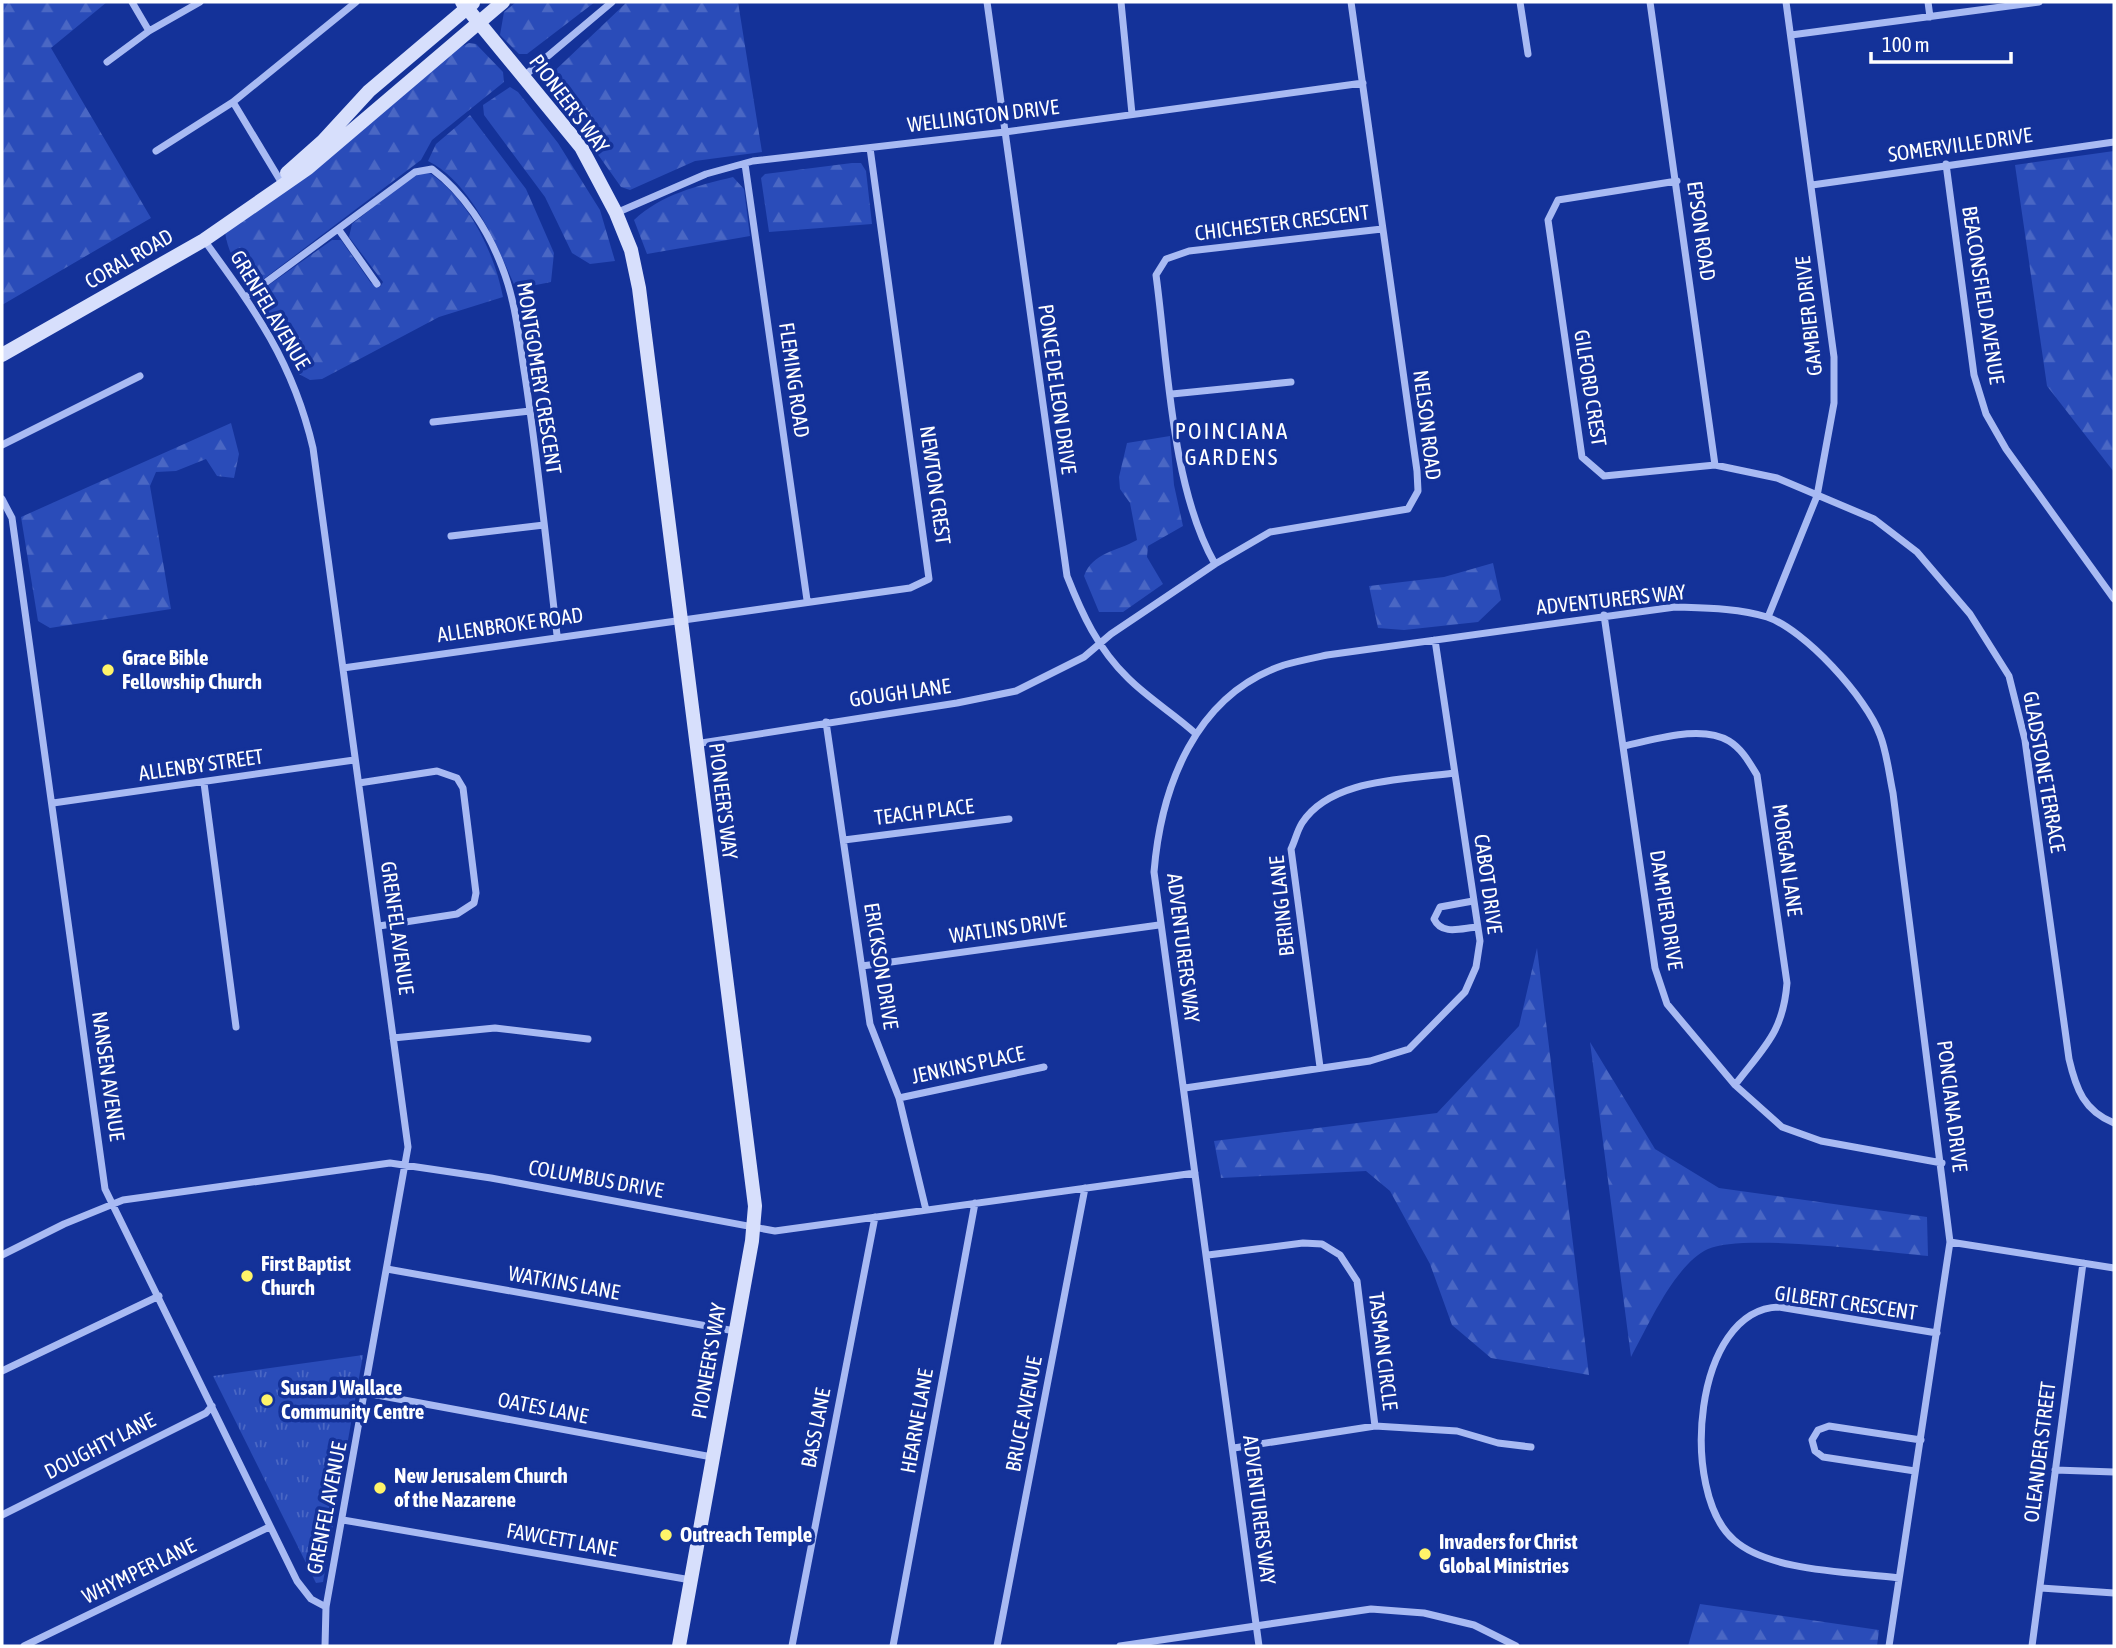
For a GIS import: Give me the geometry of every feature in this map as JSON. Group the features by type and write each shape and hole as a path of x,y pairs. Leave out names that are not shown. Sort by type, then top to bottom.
{"main road":[{"name":"CORAL ROAD","path":"2,355 204,240 278,185 308,168 503,2"},
{"name":"CORAL ROAD","path":"278,185 369,91 468,4"},
{"name":"PIONEER'S WAY","path":"468,4 522,77 581,147 616,213 631,250 639,288 683,620 694,744 753,1193 754,1226 679,1646"}],"street":[{"path":"132,2 149,32"},
{"path":"107,62 149,32 200,2"},
{"path":"156,151 233,102 356,2"},
{"path":"522,77 612,2"},
{"name":"PONCE DE LEON DRIVE","path":"987,2 1067,576 1087,625 1128,679 1195,733"},
{"path":"1121,2 1132,114"},
{"name":"NELSON ROAD","path":"1100,644 1215,564 1270,532 1408,509 1418,491 1351,2"},
{"path":"1520,2 1528,54"},
{"name":"EPSON ROAD","path":"1650,2 1715,466"},
{"name":"GAMBIER DRIVE","path":"1768,617 1817,496 1834,403 1834,357 1786,2"},
{"path":"1928,2 1930,17"},
{"path":"1791,34 2039,2"},
{"name":"WELLINGTON DRIVE","path":"616,213 706,174 746,163 1005,132 1363,83"},
{"path":"233,102 278,185"},
{"name":"SOMERVILLE DRIVE","path":"1812,185 2114,142"},
{"name":"NEWTON CREST","path":"683,620 807,600 910,588 929,579 870,148"},
{"name":"FLEMING ROAD","path":"746,163 807,600"},
{"name":"BEACONSFIELD AVENUE","path":"1946,164 1974,375 1986,414 2006,449 2114,599"},
{"name":"MONTGOMERY CRESCENT","path":"246,297 415,172 432,169 453,185 482,227 502,267 514,308 530,411 557,635"},
{"name":"GILFORD CREST","path":"1677,181 1558,201 1548,220 1582,457 1604,476 1715,466 1777,478 1817,496"},
{"name":"CHICHESTER CRESCENT","path":"1215,564 1206,548 1193,510 1180,460 1157,275 1166,259 1189,251 1382,229"},
{"path":"339,230 377,284"},
{"name":"GRENFEL AVENUE","path":"204,240 246,297 284,360 303,403 313,448 408,1147 326,1607 325,1646"},
{"path":"2,445 140,376"},
{"path":"1172,394 1291,382"},
{"path":"433,422 530,411"},
{"name":"GLADSTONE TERRACE","path":"1817,496 1874,519 1917,552 1970,614 2009,676 2025,740 2076,1089 2096,1116 2114,1123"},
{"name":"NANSEN AVENUE","path":"2,499 12,518 106,1189 297,1581 311,1599 326,1607"},
{"path":"451,536 544,525"},
{"name":"ADVENTURERS WAY","path":"1259,1646 1185,1088 1159,925 1154,872 1157,830 1173,774 1195,733 1208,716 1246,685 1283,665 1327,655 1435,639 1675,607 1718,609 1768,617"},
{"name":"DAMPIER DRIVE","path":"1604,615 1655,968 1667,1004 1735,1085 1782,1128 1821,1141 1942,1163"},
{"name":"PONCIANA DRIVE","path":"1768,617 1816,649 1857,693 1881,736 1893,793 1942,1163 1950,1242 1889,1646"},
{"name":"ALLENBROKE ROAD","path":"343,668 557,635 683,620"},
{"name":"CABOT DRIVE","path":"1185,1088 1370,1061 1409,1049 1465,992 1476,967 1480,942 1435,639"},
{"name":"GOUGH LANE","path":"694,744 957,703 1016,691 1084,657 1100,644"},
{"name":"ERICKSON DRIVE","path":"826,722 870,1024 898,1098 926,1210"},
{"name":"MORGAN LANE","path":"1624,746 1677,736 1702,735 1727,739 1741,750 1757,775 1787,983 1784,1014 1772,1037 1735,1085"},
{"name":"ALLENBY STREET","path":"53,803 354,760"},
{"path":"359,783 437,771 457,778 463,788 474,903 465,912 457,914 379,926"},
{"name":"BERING LANE","path":"1320,1068 1292,849 1302,823 1321,804 1339,793 1371,785 1454,773"},
{"path":"204,783 236,1027"},
{"name":"TEACH PLACE","path":"844,840 1009,819"},
{"path":"1473,901 1440,907 1434,919 1438,927 1446,930 1477,927"},
{"name":"WATLINS DRIVE","path":"862,966 1159,925"},
{"path":"393,1038 455,1029 495,1028 588,1039"},
{"name":"JENKINS PLACE","path":"898,1098 1044,1067"},
{"name":"COLUMBUS DRIVE","path":"2,1255 113,1204 172,1191 390,1163 775,1231 1195,1173"},
{"name":"BRUCE AVENUE","path":"997,1646 1085,1188"},
{"name":"HEARNE LANE","path":"893,1646 975,1203"},
{"name":"BASS LANE","path":"792,1646 874,1217"},
{"path":"1950,1242 2114,1268"},
{"name":"TASMAN CIRCLE","path":"1208,1255 1303,1243 1322,1244 1340,1255 1357,1281 1375,1426"},
{"name":"OLEANDER STREET","path":"2032,1646 2083,1263"},
{"name":"WATKINS LANE","path":"387,1269 735,1331"},
{"path":"2,1371 159,1296"},
{"name":"GILBERT CRESCENT","path":"1899,1578 1771,1560 1735,1542 1718,1521 1708,1496 1701,1445 1704,1404 1712,1373 1733,1332 1742,1320 1763,1308 1779,1307 1937,1333"},
{"name":"OATES LANE","path":"366,1393 713,1457"},
{"name":"DOUGHTY LANE","path":"2,1515 206,1413 212,1406"},
{"path":"1234,1448 1375,1426 1457,1431 1509,1445 1531,1447"},
{"path":"1916,1471 1823,1457 1815,1451 1812,1440 1818,1430 1829,1426 1921,1440"},
{"path":"2055,1470 2114,1472"},
{"name":"FAWCETT LANE","path":"343,1520 692,1580"},
{"name":"WHYMPER LANE","path":"24,1646 269,1527"},
{"path":"2040,1588 2114,1593"},
{"path":"1120,1646 1257,1628 1371,1609 1424,1613 1474,1625 1516,1646"}],"green space":[{"path":"2,2 107,2 51,48 151,218 2,305"},
{"path":"516,2 595,2 527,54 519,54 500,35 504,12"},
{"path":"627,2 738,2 762,152 695,161 630,190 621,187 545,80"},
{"path":"469,43 476,44 503,72 504,82 432,140 421,160 261,281 253,282 234,260 225,232 454,50"},
{"path":"510,87 518,92 558,143 600,210 615,261 590,264 572,253 545,197 484,115 483,105"},
{"path":"470,115 526,189 554,253 551,282 516,289 492,236 471,200 444,171 428,161 436,144"},
{"path":"2114,151 2114,472 2047,386 2015,165"},
{"path":"861,163 866,171 872,224 769,232 761,178 765,174"},
{"path":"428,172 455,196 477,227 493,262 503,297 439,317 322,379 310,380 297,373 263,304 266,287 332,240 341,240 371,283 380,287 383,282 349,237 352,224 415,174"},
{"path":"733,177 744,189 750,236 647,254 634,220 668,197"},
{"path":"231,423 239,454 234,478 217,476 206,459 176,471 156,472 150,486 171,609 50,628 38,621 21,517"},
{"path":"1170,436 1174,485 1183,526 1148,546 1147,557 1163,584 1123,612 1099,612 1084,576 1088,568 1099,557 1137,540 1130,503 1120,489 1119,477 1127,443"},
{"path":"1493,563 1501,600 1478,622 1404,630 1378,628 1369,586 1444,577"},
{"path":"1537,948 1589,1375 1491,1358 1452,1325 1430,1264 1390,1191 1366,1171 1221,1178 1214,1141 1437,1113 1519,1026"},
{"path":"1590,1042 1655,1149 1719,1188 1927,1217 1928,1256 1781,1243 1725,1245 1708,1249 1684,1268 1674,1282 1631,1357"},
{"path":"363,1355 323,1582 316,1583 213,1376"},
{"path":"1700,1604 1879,1630 1877,1646 1688,1646"}],"place":[{"name":"Grace Bible Fellowship Church","path":"108,670"},
{"name":"First Baptist Church","path":"247,1276"},
{"name":"Susan J Wallace Community Centre","path":"267,1400"},
{"name":"New Jerusalem Church of the Nazarene","path":"380,1488"},
{"name":"Outreach Temple","path":"666,1535"},
{"name":"Invaders for Christ Global Ministries","path":"1425,1554"}],"district":[{"name":"POINCIANA GARDENS","path":"1232,444"}]}
